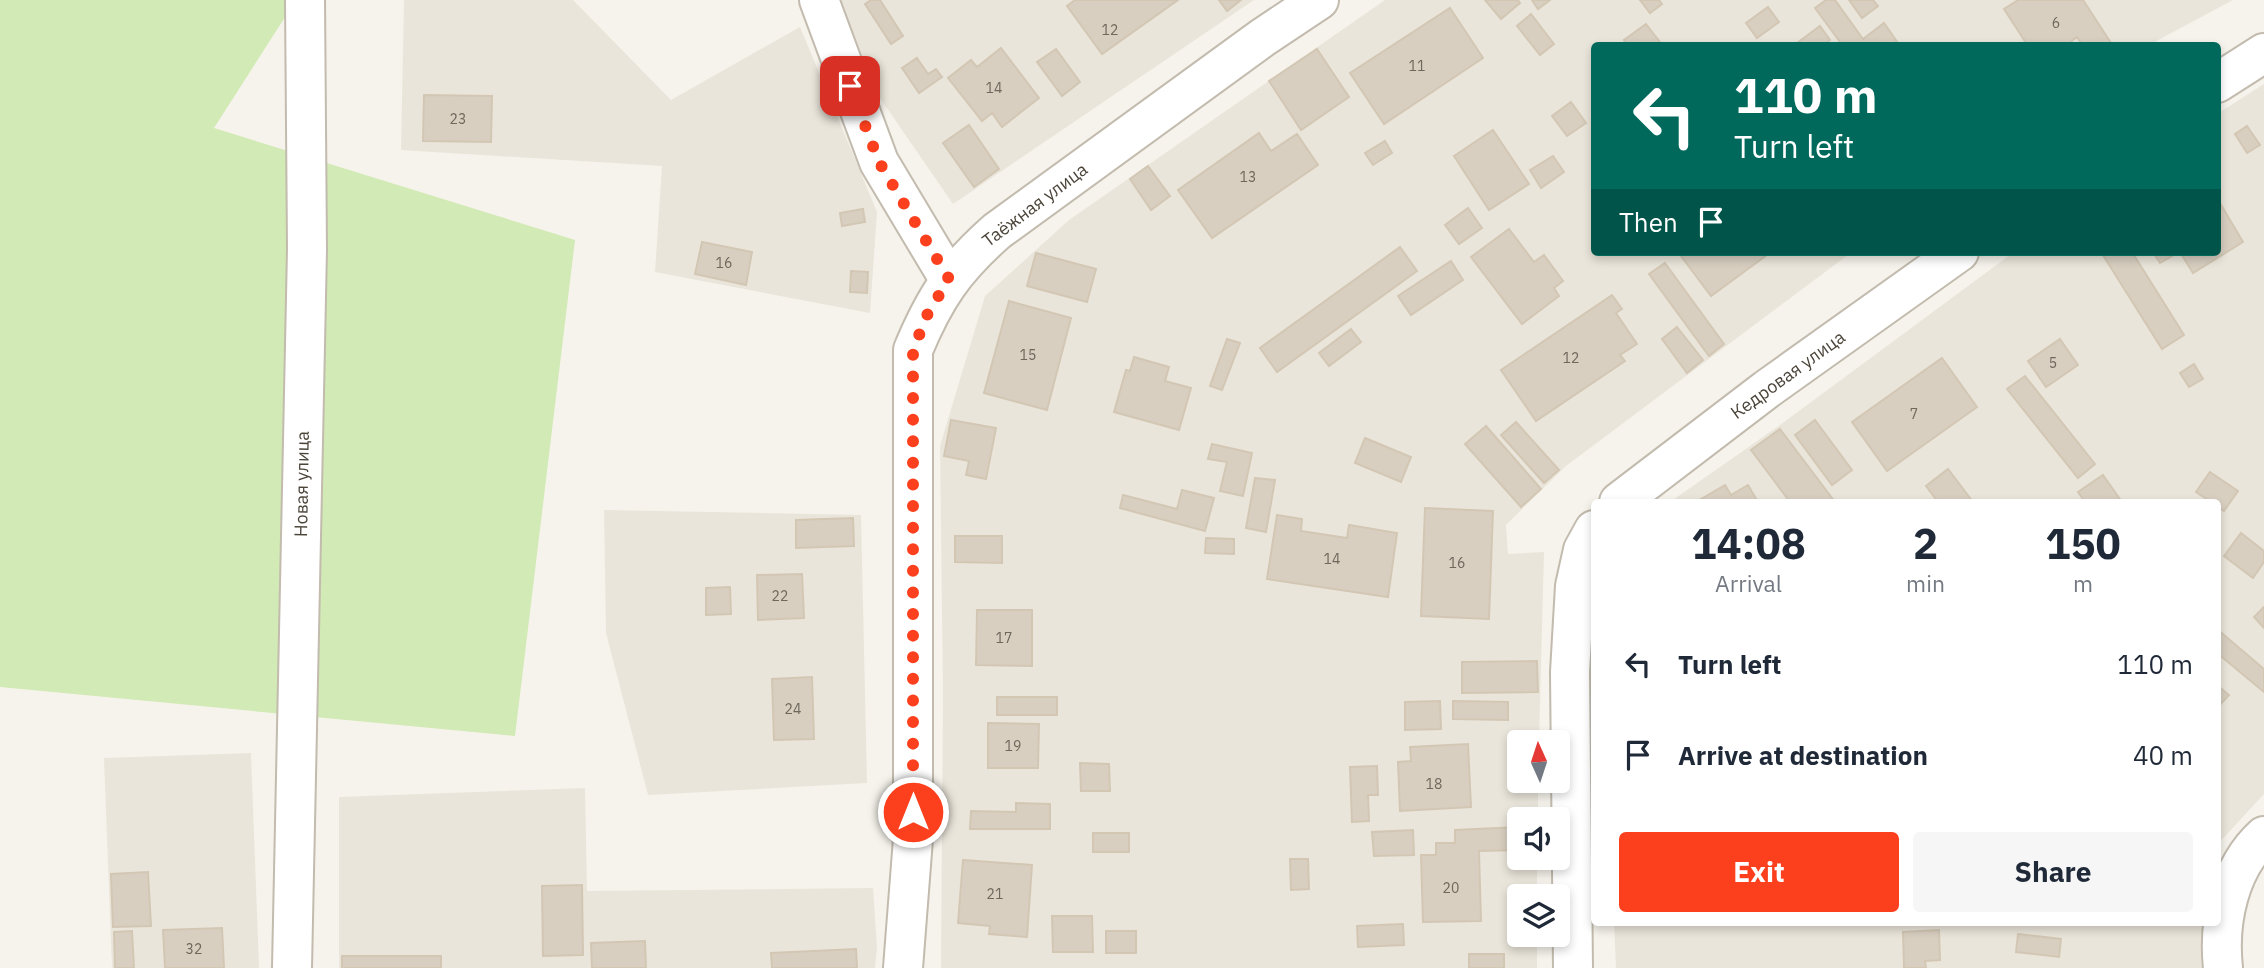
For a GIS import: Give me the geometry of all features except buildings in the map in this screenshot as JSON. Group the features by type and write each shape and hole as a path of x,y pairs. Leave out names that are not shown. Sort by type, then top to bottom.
{"street":[{"name":"Новая улица","path":"292,968 307,249 305,0"},
{"path":"819,0 879,162 949,279"},
{"name":"Таёжная улица","path":"904,968 913,839 913,350 928,313 949,279 969,256 997,231 1262,38 1319,0"},
{"path":"2221,80 2264,53"},
{"name":"Кедровая улица","path":"1623,499 1767,388 1953,256"},
{"path":"1573,968 1570,672 1575,586 1583,550 1591,535"},
{"path":"2223,968 2221,950 2227,895 2253,846 2264,836"}],"shaded area":[{"path":"404,0 573,0 671,100 800,27 877,212 870,313 655,272 662,166 401,150"},
{"path":"833,0 1254,0 953,204 849,53"},
{"path":"1385,0 2233,0 2155,42 1591,42 1591,256 1847,256 1566,466 1506,525 1508,554 1544,552 1539,730 1507,730 1507,793 1538,793 1538,807 1507,807 1507,870 1537,870 1537,884 1507,884 1507,947 1537,947 1537,968 941,968 943,691 940,446 985,296 1069,220"},
{"path":"2264,84 2264,794 2221,841 2221,499 1674,499 1780,425 2009,256 2221,256 2221,111"},
{"path":"604,510 861,515 867,783 648,795 606,633"},
{"path":"251,753 259,968 112,968 104,758"},
{"path":"585,788 587,891 873,888 877,948 875,968 339,968 339,797"},
{"path":"1614,926 2211,926 2211,968 1616,968"}],"green space":[{"path":"0,0 296,0 214,128 575,240 515,736 0,687"}],"route":[{"path":"850,86 879,162 949,279 928,313 913,350 913,812"}]}
